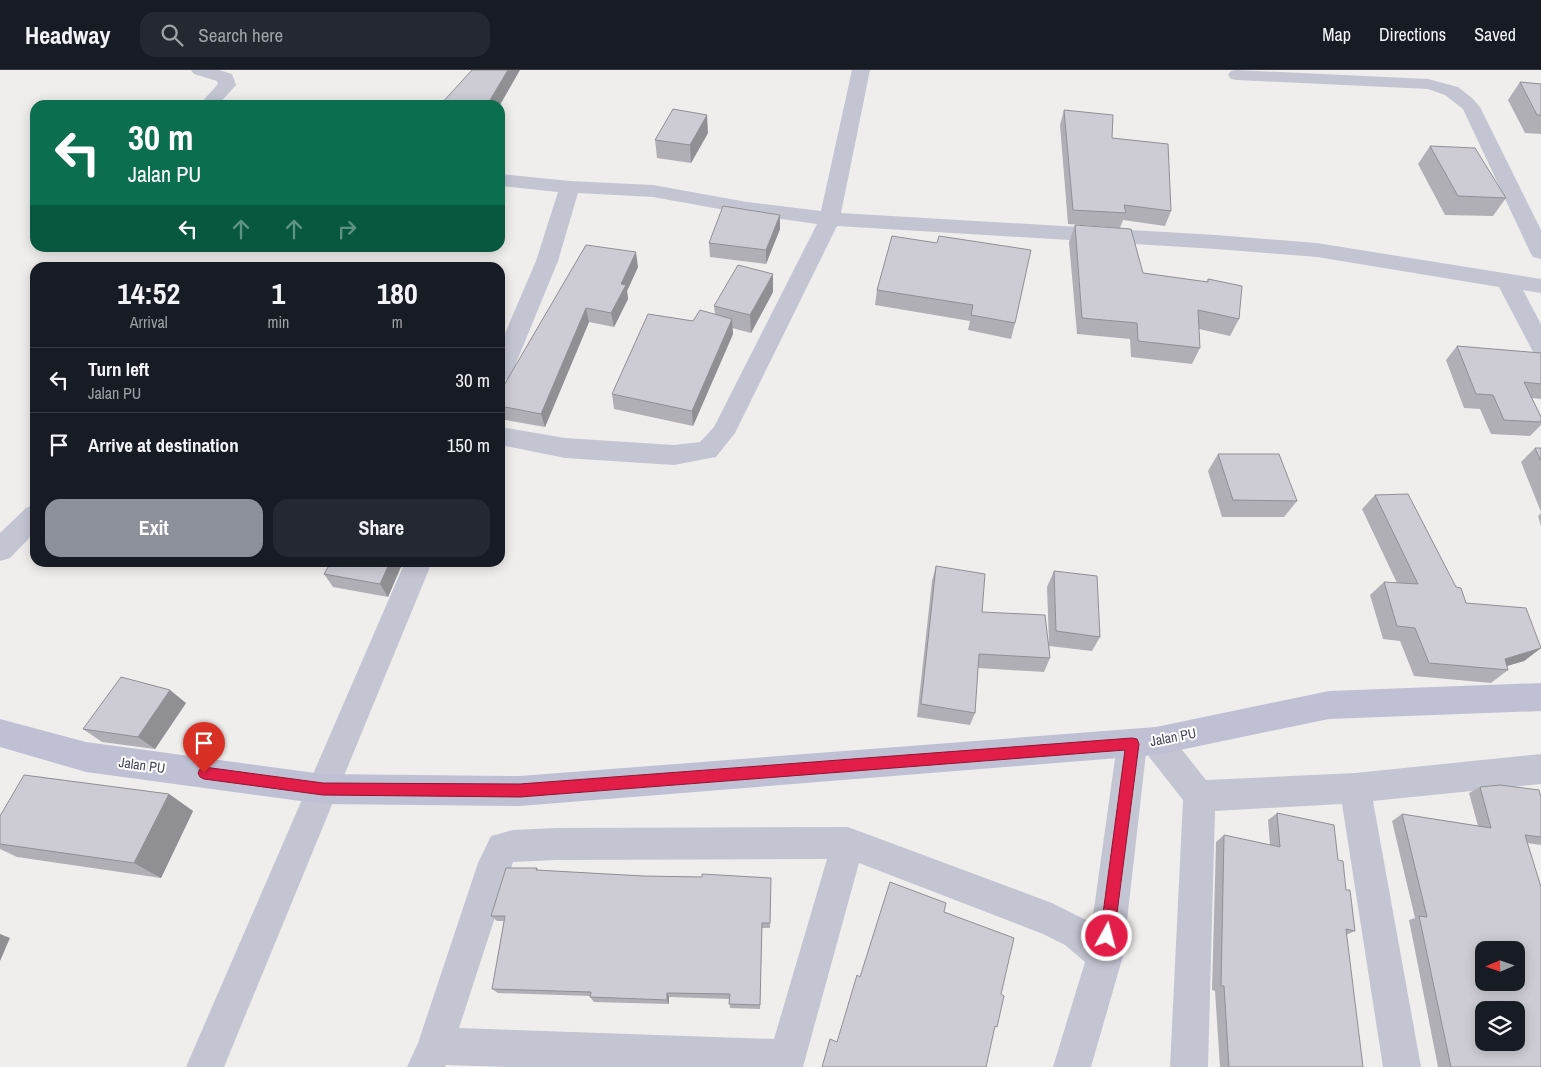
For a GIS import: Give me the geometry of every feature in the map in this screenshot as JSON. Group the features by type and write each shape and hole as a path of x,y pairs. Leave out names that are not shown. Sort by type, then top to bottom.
{"street":[{"path":"200,70 226,78 227,85 213,100"},
{"path":"505,437 564,448 674,455 706,450 723,433 830,219 861,70"},
{"path":"1237,75 1428,84 1449,88 1460,95 1471,107 1541,252"},
{"path":"505,180 570,187 653,191 747,208 830,219 939,227 1206,241 1317,250 1541,286"},
{"path":"505,361 547,261 570,187"},
{"path":"1507,280 1541,346"},
{"path":"0,550 30,520"},
{"path":"205,1067 417,567"},
{"name":"Jalan PU","path":"0,733 86,757 323,789 520,791 1144,742 1330,705 1541,697"},
{"path":"1144,742 1199,796 1189,1067"},
{"path":"1072,1067 1105,956 1144,742"},
{"path":"1199,796 1355,788 1541,768"},
{"path":"1355,788 1402,1067"},
{"path":"848,843 785,1062 430,1056 496,863 503,848 512,846 556,844 848,843 1052,920 1077,933 1105,956"}],"building":[{"path":"472,70 508,70 490,100 445,100"},
{"path":"1520,82 1541,84 1541,115 1537,115"},
{"path":"673,109 707,115 690,145 655,140"},
{"path":"1064,110 1113,115 1112,138 1168,144 1171,211 1124,205 1126,213 1073,210"},
{"path":"1430,146 1475,148 1506,198 1458,196"},
{"path":"723,206 780,215 766,250 709,243"},
{"path":"1075,225 1131,229 1143,273 1208,282 1208,279 1242,286 1239,319 1198,310 1200,348 1138,341 1137,323 1082,318"},
{"path":"892,236 937,243 939,236 1031,250 1015,323 971,315 973,305 877,290"},
{"path":"586,245 636,252 621,284 626,285 611,313 586,308 541,414 505,407 505,383"},
{"path":"738,265 773,274 750,315 714,306"},
{"path":"700,310 732,319 692,411 612,394 648,314 693,321"},
{"path":"1457,346 1541,353 1541,384 1524,382 1541,417 1541,422 1504,420 1493,395 1476,394"},
{"path":"1535,448 1541,448 1541,461"},
{"path":"1218,454 1279,454 1297,501 1233,500"},
{"path":"1408,494 1456,587 1461,588 1466,603 1526,608 1541,648 1505,659 1508,670 1429,663 1415,628 1397,626 1384,582 1418,584 1375,495"},
{"path":"936,566 985,574 982,612 1045,615 1050,658 979,654 975,713 921,704"},
{"path":"328,567 388,567 380,584 324,574"},
{"path":"1054,571 1097,576 1100,637 1056,631"},
{"path":"121,677 170,690 138,737 83,729"},
{"path":"24,775 169,794 134,863 0,844 0,816"},
{"path":"1500,785 1539,790 1541,797 1541,837 1525,835 1541,887 1541,1067 1451,1067 1419,916 1427,917 1402,814 1491,828 1480,787"},
{"path":"1277,813 1334,825 1338,860 1343,861 1346,890 1350,890 1355,931 1346,929 1363,1067 1229,1067 1224,986 1221,986 1224,835 1280,847"},
{"path":"506,868 537,868 536,870 643,876 702,877 702,874 771,878 770,923 762,923 760,1005 729,1004 730,994 667,993 667,1000 590,997 591,992 492,989 505,916 491,916"},
{"path":"890,882 946,903 944,912 1014,938 1001,994 1004,996 986,1067 822,1067 830,1039 837,1042 857,975 860,977"}],"route":[{"path":"204,773 323,789 520,791 1132,744 1107,936"}]}
